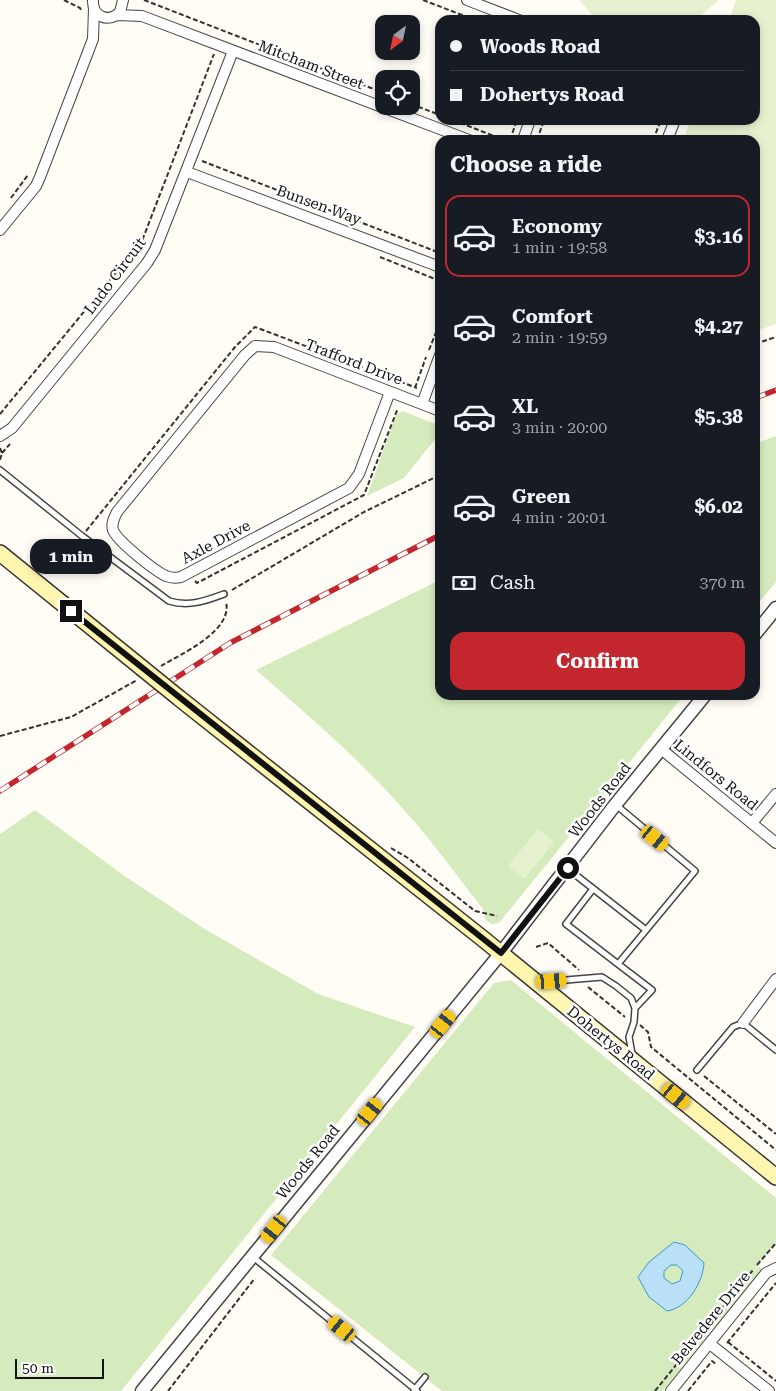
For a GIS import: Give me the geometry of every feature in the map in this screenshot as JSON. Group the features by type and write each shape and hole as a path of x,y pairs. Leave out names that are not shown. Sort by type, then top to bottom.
{"main road":[{"name":"Dohertys Road","path":"0,553 142,673 180,698 501,953 776,1177"}],"street":[{"name":"Mitcham Street","path":"124,0 142,16 231,56 455,135"},
{"path":"0,230 36,186 93,39 122,9 124,0"},
{"path":"467,0 506,15"},
{"path":"92,3 102,17 115,16"},
{"path":"92,3 93,39"},
{"name":"Mitcham Street","path":"115,16 142,16"},
{"name":"Ludo Circuit","path":"0,436 12,428 147,262 162,236 231,56"},
{"name":"Bunsen Way","path":"187,172 435,265"},
{"name":"Trafford Drive","path":"255,346 274,347 435,409"},
{"name":"Axle Drive","path":"255,346 245,355 114,517 113,528 118,537 167,576 181,577 350,488 359,474 390,392"},
{"path":"422,404 435,368"},
{"path":"760,628 776,610"},
{"name":"Woods Road","path":"142,1391 501,953 615,805 701,700"},
{"name":"Lindfors Road","path":"661,749 776,843"},
{"path":"752,823 776,794"},
{"path":"743,1023 776,979"},
{"name":"Belvedere Drive","path":"671,1391 766,1273 776,1268"},
{"path":"710,1344 769,1391"}],"lane":[{"path":"0,470 82,536 169,601 181,605 192,604 224,594"},
{"path":"615,805 695,871 618,964"},
{"path":"568,868 646,930"},
{"path":"593,889 566,924 652,990 635,1008"},
{"path":"536,982 602,977 631,998 635,1008 634,1022 629,1037 633,1061"},
{"path":"697,1070 733,1027 743,1023 776,1050"},
{"path":"252,1256 415,1390 425,1377"}],"path":[{"path":"64,0 80,8 83,14"},
{"path":"144,0 375,90"},
{"path":"423,0 462,15"},
{"path":"0,414 142,241 214,54 231,56"},
{"path":"420,107 435,113"},
{"path":"466,125 491,135"},
{"path":"201,160 435,251"},
{"path":"10,198 31,168"},
{"path":"92,523 242,339 255,327 435,395"},
{"path":"760,342 776,337"},
{"path":"0,448 2,454 0,460"},
{"path":"158,668 208,638 222,623 228,609 224,594 364,512 435,477"},
{"path":"0,736 71,717 142,673"},
{"path":"408,858 476,911 497,916"},
{"path":"536,947 548,944 579,970 582,979 588,987 648,1032 651,1047 776,1150"},
{"path":"697,1070 776,1134"},
{"path":"655,1391 776,1243"},
{"path":"168,1391 255,1278"},
{"path":"688,1391 776,1283"},
{"path":"728,1342 776,1381"},
{"path":"712,1361 719,1366"}],"green space":[{"path":"579,0 719,0 701,15 592,15"},
{"path":"736,0 776,0 776,324 760,329 760,135 685,135 689,125 760,125 760,15 731,15"},
{"path":"403,411 435,424 435,439 404,478 367,496 396,415"},
{"path":"776,436 776,582 760,601 760,442"},
{"path":"435,582 435,700 680,700 499,923 491,924 486,920 483,909 425,835 388,792 333,738 256,670"},
{"path":"35,810 123,875 203,928 318,994 415,1027 121,1391 0,1391 0,834"},
{"path":"538,829 554,842 524,879 508,866"},
{"path":"511,980 776,1198 776,1243 737,1291 758,1266 762,1269 714,1329 709,1325 705,1329 709,1334 663,1391 442,1391 271,1255 494,983"}],"water":[{"path":"674,1242 685,1245 704,1263 701,1278 688,1300 675,1309 667,1311 649,1297 638,1277 649,1262","holes":["671,1265 677,1265 683,1271 680,1281 672,1284 664,1278 664,1271"]}],"railway":[{"path":"760,396 776,390"},
{"path":"0,791 230,643 435,538"}],"route":[{"path":"71,611 501,953 568,868"}]}
